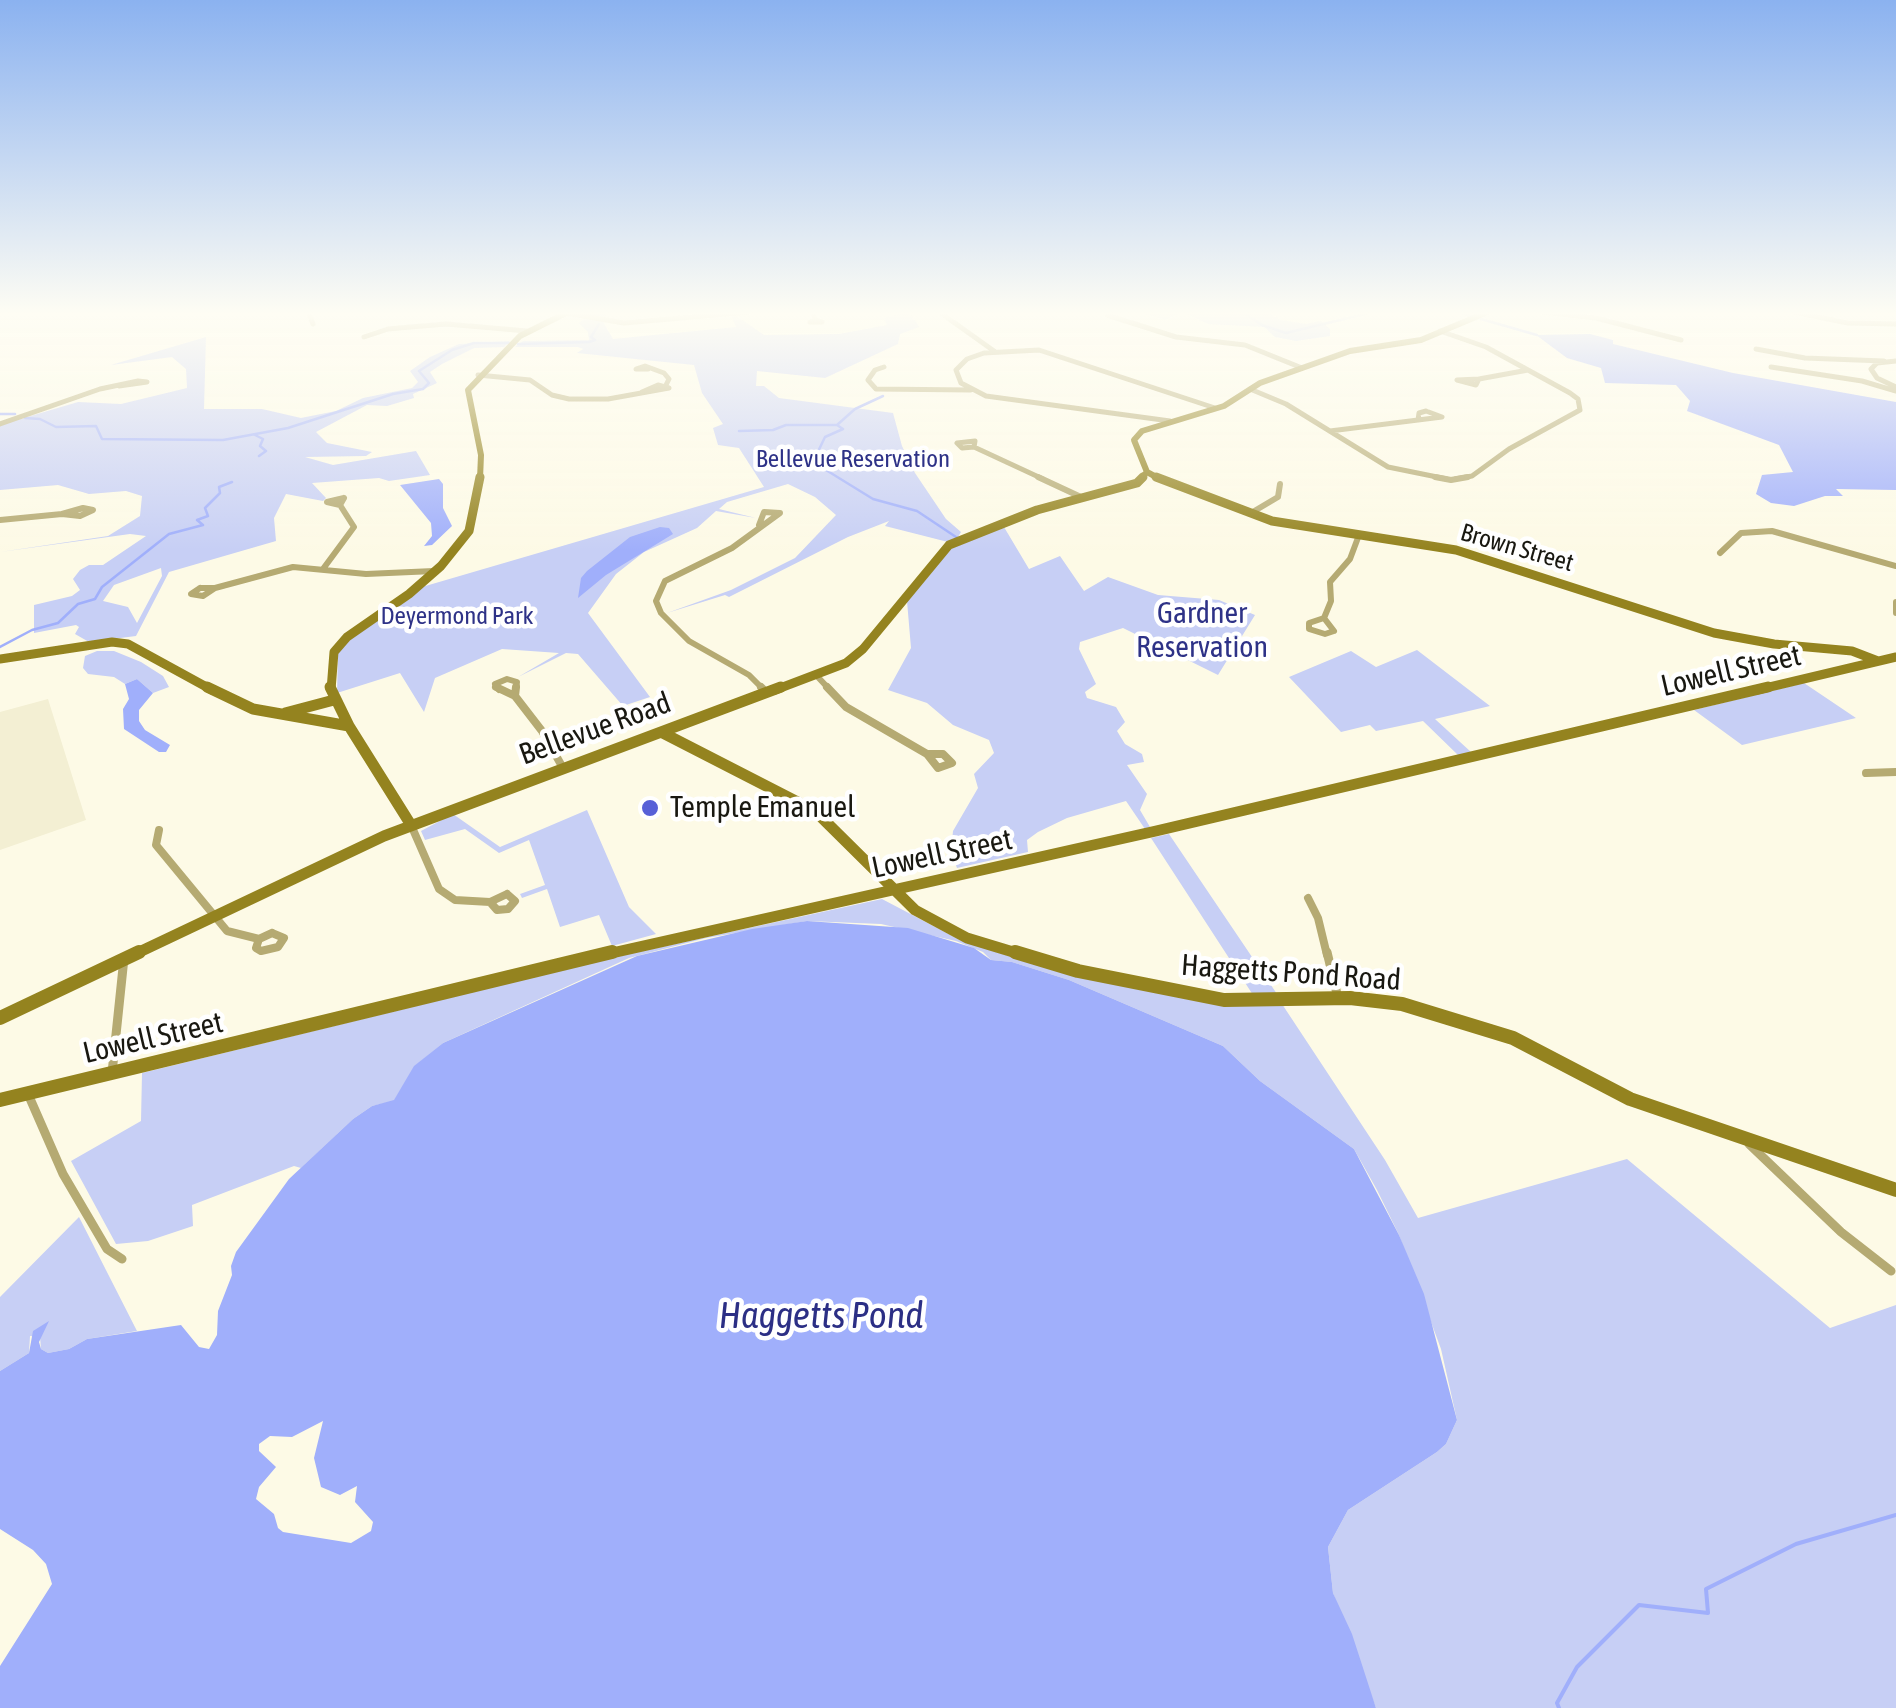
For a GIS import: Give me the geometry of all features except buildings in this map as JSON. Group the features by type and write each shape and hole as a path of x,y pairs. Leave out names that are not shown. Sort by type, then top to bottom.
{"street":[{"path":"0,424 104,391"},
{"path":"468,391 468,403 481,441 478,499 469,531 434,571 348,637 334,652 329,672 334,700 411,825 443,893 462,901 490,902"},
{"path":"546,391 569,399 608,399 657,391"},
{"path":"973,391 998,398 1170,421"},
{"path":"1165,391 1215,408"},
{"path":"1147,472 1136,443 1138,432 1215,408 1245,391"},
{"path":"1257,391 1399,472 1438,479 1472,476 1510,449 1580,410 1578,398 1565,391"},
{"path":"1330,431 1418,420"},
{"path":"974,446 1081,497"},
{"name":"Bellevue Road","path":"2,1014 411,825 816,676 861,652 949,545 1037,510 1130,485 1147,472"},
{"name":"Brown Street","path":"1147,472 1250,514 1310,530 1358,534 1476,556 1735,638 1852,652 1878,661"},
{"path":"1250,514 1278,497 1280,484"},
{"path":"1130,485 1185,490"},
{"path":"323,569 354,528 354,522 340,506"},
{"path":"0,520 62,514"},
{"path":"760,525 732,548 665,581 656,601 688,641 749,675 768,693"},
{"path":"1720,552 1738,534 1772,530 1896,566"},
{"path":"1324,618 1332,601 1330,582 1348,562 1358,534"},
{"path":"215,588 283,568 366,574 410,569 434,571"},
{"path":"1896,602 1896,613"},
{"path":"0,659 112,642 128,644 218,694 254,709 349,726"},
{"name":"Lowell Street","path":"0,1100 484,986 674,936 896,890 1896,657"},
{"path":"816,676 846,707 927,754"},
{"path":"515,696 542,731 563,768"},
{"path":"281,714 334,700"},
{"name":"Haggetts Pond Road","path":"661,732 815,812 915,910 967,938 1078,972 1224,1000 1338,998 1402,1004 1500,1034 1630,1099 1896,1190"},
{"path":"1866,773 1896,772"},
{"path":"160,830 156,845 213,916 231,933 259,939"},
{"path":"1308,898 1318,918 1338,998"},
{"path":"112,1074 124,958"},
{"path":"28,1094 64,1174 107,1250 122,1258"},
{"path":"1746,1141 1841,1232 1891,1271"}],"shaded area":[{"path":"48,699 86,820 0,850 0,712"}],"green space":[{"path":"176,391 205,391 204,409 262,409 301,418 336,411 363,398 420,391 413,394 414,398 387,406 367,405 316,432 327,443 372,452 366,456 305,457 333,465 416,451 430,475 389,481 379,478 312,483 326,498 323,501 286,494 274,518 276,541 169,572 136,636 89,642 75,634 79,627 76,625 34,633 34,605 72,596 80,590 73,579 80,570 103,565 146,536 130,534 0,552 108,536 140,516 142,496 126,491 89,494 58,485 0,490 0,425 78,402 121,404","holes":["161,568 162,576 137,623 128,607 103,601 114,585"]},
{"name":"Bellevue Reservation","path":"770,391 779,398 893,413 915,473 946,519 961,532 948,542 885,526 889,521 848,537 729,597 667,613 731,590 795,558 836,515 815,497 788,484 727,502 719,509 756,518 716,511 697,528 644,552 616,574 588,613 650,697 623,706 578,654 566,653 518,677 559,653 502,649 435,678 424,712 400,673 337,693 338,653 351,638 422,587 764,487 739,448 718,445 713,428 723,424 702,393"},
{"name":"Gardner Reservation","path":"1004,527 1029,569 1060,556 1084,591 1108,577 1158,595 1219,600 1255,615 1218,675 1123,628 1080,642 1079,649 1096,684 1085,692 1087,698 1116,707 1125,722 1117,731 1125,744 1142,754 1144,762 1127,765 1147,794 1140,810 1150,827 1145,829 1126,801 1067,818 1038,832 1027,840 1028,852 957,868 951,852 953,831 978,788 974,774 994,753 989,740 953,725 927,703 888,690 911,648 907,601 952,546"},
{"path":"1417,650 1490,706 1435,719 1471,752 1459,756 1423,721 1376,731 1370,725 1341,732 1289,677 1351,651 1376,667"},
{"path":"114,651 141,662 163,676 169,687 153,693 137,679 125,684 114,677 88,674 83,668 85,656"},
{"path":"1804,683 1856,718 1742,745 1694,710"},
{"path":"587,810 629,907 656,934 612,946 599,915 560,927 547,889 522,898 520,894 545,885 529,840 499,853 465,829 425,840 421,831 453,814 500,847"},
{"path":"1169,834 1277,994 1253,995 1151,838"},
{"path":"882,899 960,940 1033,964 1282,1004 1385,1160 1418,1218 1627,1159 1830,1328 1896,1305 1896,1708 1376,1708 1333,1593 1328,1547 1348,1510 1437,1452 1446,1444 1457,1420 1441,1349 1399,1235 1377,1190 1354,1149 1260,1081 1223,1046 1069,980 1012,962 991,960 983,952 956,941 881,924 807,921 706,938 629,958 443,1043 415,1066 394,1101 372,1106 353,1119 301,1168 294,1166 192,1205 193,1226 148,1241 116,1244 71,1161 141,1121 142,1073 620,956"},
{"path":"79,1217 137,1331 87,1339 69,1349 48,1353 41,1349 40,1337 30,1336 29,1353 0,1371 0,1297"}],"water":[{"path":"1681,391 1833,391 1896,402 1896,490 1836,489 1843,496 1825,496 1794,506 1771,503 1756,494 1762,475 1793,472 1779,445 1687,411 1690,401"},
{"path":"439,479 443,484 443,508 452,526 432,545 424,546 432,536 431,523 400,485"},
{"path":"669,528 673,534 606,575 578,598 581,578 587,571 630,537"},
{"path":"137,679 153,693 139,710 139,721 145,730 170,745 166,752 159,752 124,729 123,709 129,699 125,684"},
{"name":"Haggetts Pond","path":"807,921 908,928 974,948 991,960 1012,962 1069,980 1223,1046 1260,1081 1354,1149 1399,1235 1424,1294 1457,1420 1446,1444 1437,1452 1348,1510 1328,1547 1333,1593 1352,1634 1376,1708 0,1708 0,1666 52,1584 46,1564 33,1550 0,1529 0,1371 29,1353 33,1331 49,1321 39,1342 48,1353 69,1349 87,1339 181,1325 199,1347 209,1349 217,1335 218,1311 236,1252 289,1179 353,1119 372,1106 394,1100 414,1066 443,1043 637,956 752,929","holes":["323,1421 314,1458 321,1487 340,1495 357,1486 355,1502 373,1522 371,1531 351,1543 283,1532 274,1514 256,1499 259,1487 276,1467 259,1451 259,1444 270,1436 292,1437"]}],"waterway":[{"path":"25,418 40,419 56,427 96,426 102,439 223,440 288,428 413,391"},
{"path":"837,425 855,409 883,396"},
{"path":"0,414 15,414"},
{"path":"739,431 773,430 786,425 837,425"},
{"path":"837,425 843,429 825,437 813,462 873,499 917,511 959,539"},
{"path":"255,435 263,439 260,446 266,451 259,456"},
{"path":"0,647 32,630 58,623 78,604 95,599 102,587 169,534 203,525 197,520 208,516 205,508 220,493 219,487 232,482"},
{"path":"1559,1708 1557,1703 1577,1667 1639,1605 1708,1613 1706,1589 1796,1544 1896,1515"}],"place":[{"name":"Temple Emanuel","path":"650,808"}],"park label":[{"name":"Deyermond Park","path":"457,616"}]}
